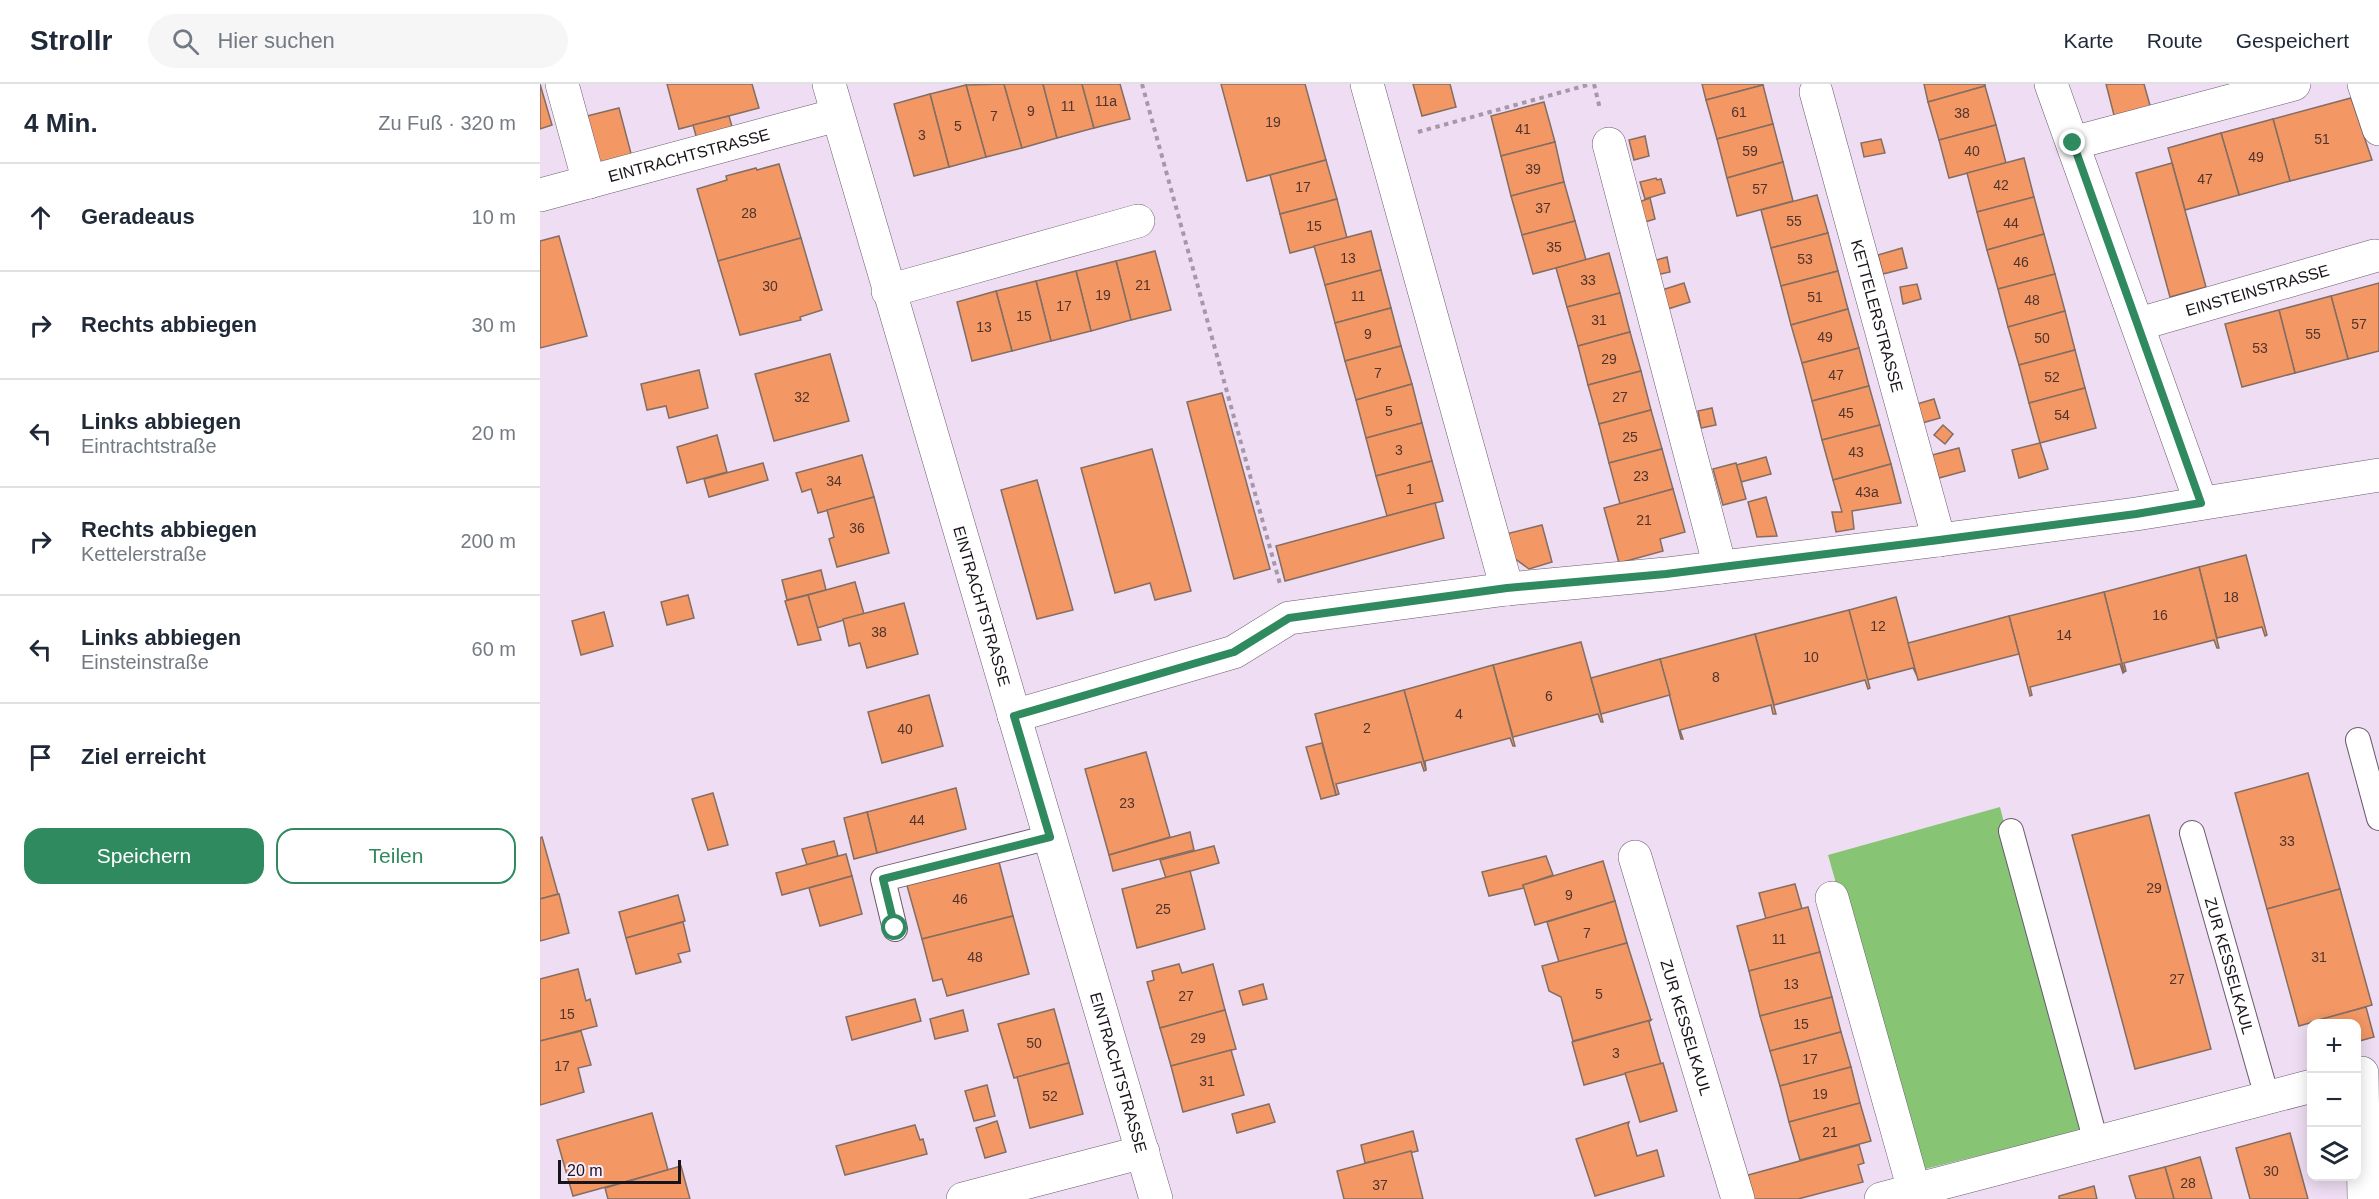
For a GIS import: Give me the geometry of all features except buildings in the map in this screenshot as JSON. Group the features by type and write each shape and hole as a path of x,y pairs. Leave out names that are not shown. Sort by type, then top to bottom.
{"street":[{"path":"562,84 589,182"},
{"name":"EINTRACHTSTRASSE","path":"829,84 1156,1199"},
{"path":"1367,84 1507,588"},
{"path":"2051,84 2139,324 2201,503"},
{"path":"2073,143 2294,84"},
{"path":"2364,84 2379,129"},
{"name":"KETTELERSTRASSE","path":"1816,92 1939,540"},
{"name":"EINTRACHTSTRASSE","path":"540,195 837,115"},
{"path":"1609,144 1720,567"},
{"path":"888,291 1138,221"},
{"name":"EINSTEINSTRASSE","path":"2139,324 2374,256"},
{"path":"1014,716 1234,652 1289,618 1507,588 1720,567 2136,514 2379,474"},
{"name":"ZUR KESSELKAUL","path":"1635,857 1737,1199"},
{"path":"1832,898 1914,1190"},
{"path":"2364,1199 2366,1071"},
{"path":"1881,1199 2307,1087"},
{"path":"963,1199 1143,1152"}],"lane":[{"path":"2358,740 2379,818"},
{"path":"2011,831 2096,1142"},
{"name":"ZUR KESSELKAUL","path":"2193,833 2267,1097"},
{"path":"895,928 883,879 1050,837"}],"path":[{"path":"1142,84 1289,618"},
{"path":"1383,142 1590,84"}],"green space":[{"path":"2000,807 2083,1130 1917,1171 1828,855"}],"route":[{"path":"895,928 883,879 1050,837 1014,716 1234,652 1289,618 1507,588 1666,574 1939,540 2136,514 2201,503 2073,143"}]}
